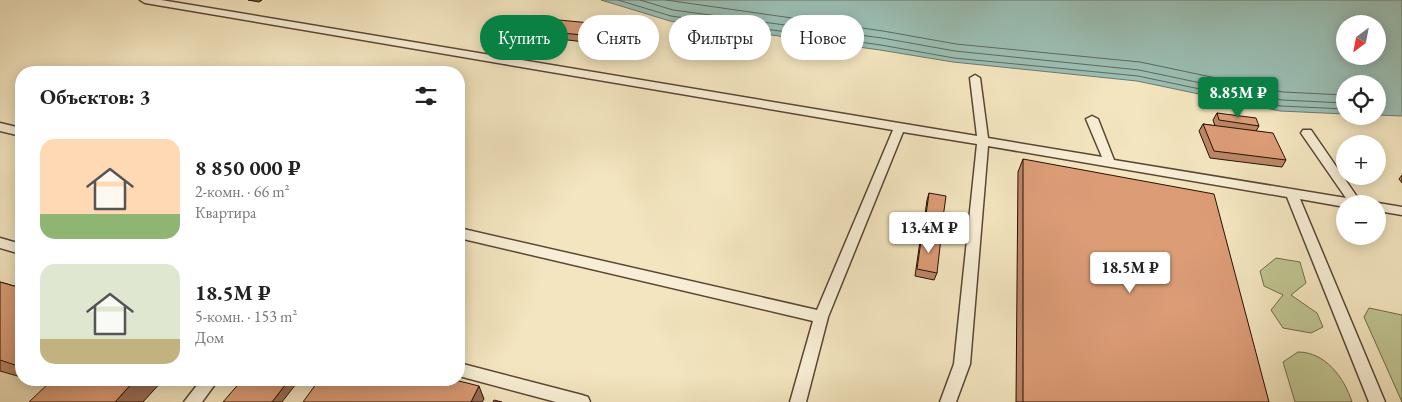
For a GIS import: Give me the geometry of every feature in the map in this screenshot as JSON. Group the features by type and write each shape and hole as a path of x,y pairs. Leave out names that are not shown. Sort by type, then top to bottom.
{"lane":[{"path":"145,0 1336,201"},
{"path":"948,402 962,364 983,142 975,78"},
{"path":"1092,119 1110,163"},
{"path":"0,127 15,131"},
{"path":"798,402 821,317 899,128"},
{"path":"1307,133 1349,195"},
{"path":"1292,194 1377,402"},
{"path":"1386,209 1402,211"},
{"path":"465,234 821,317"},
{"path":"0,243 15,247"},
{"path":"465,371 582,402"},
{"path":"192,402 205,386"}],"green space":[{"path":"1276,258 1300,262 1306,283 1291,295 1317,313 1323,327 1311,333 1283,328 1271,310 1283,295 1264,286 1260,271"},
{"path":"1369,308 1402,315 1402,402 1364,317"},
{"path":"1298,352 1317,356 1325,361 1339,375 1352,402 1295,402 1283,362"}],"water":[{"path":"601,0 1402,0 1402,116 1386,115 1386,75 1336,75 1336,114 1280,111 1137,81 953,62 864,48 864,15 781,15 781,36 771,35 771,15 669,15 669,21 659,18 659,15 650,15"}],"building":[{"path":"568,21 578,22 578,35 568,34"},
{"path":"1217,113 1256,118 1259,126 1219,120"},
{"path":"1203,124 1273,133 1286,160 1214,151"},
{"path":"1023,159 1214,194 1269,402 1023,402"},
{"path":"929,193 946,196 942,225 925,222"},
{"path":"922,234 941,238 937,273 917,269"},
{"path":"0,282 15,286 15,365 0,360"},
{"path":"465,382 479,386 471,402 303,402 315,386 465,386"},
{"path":"46,386 130,386 115,402 29,402"},
{"path":"237,386 284,386 272,402 223,402"}]}
